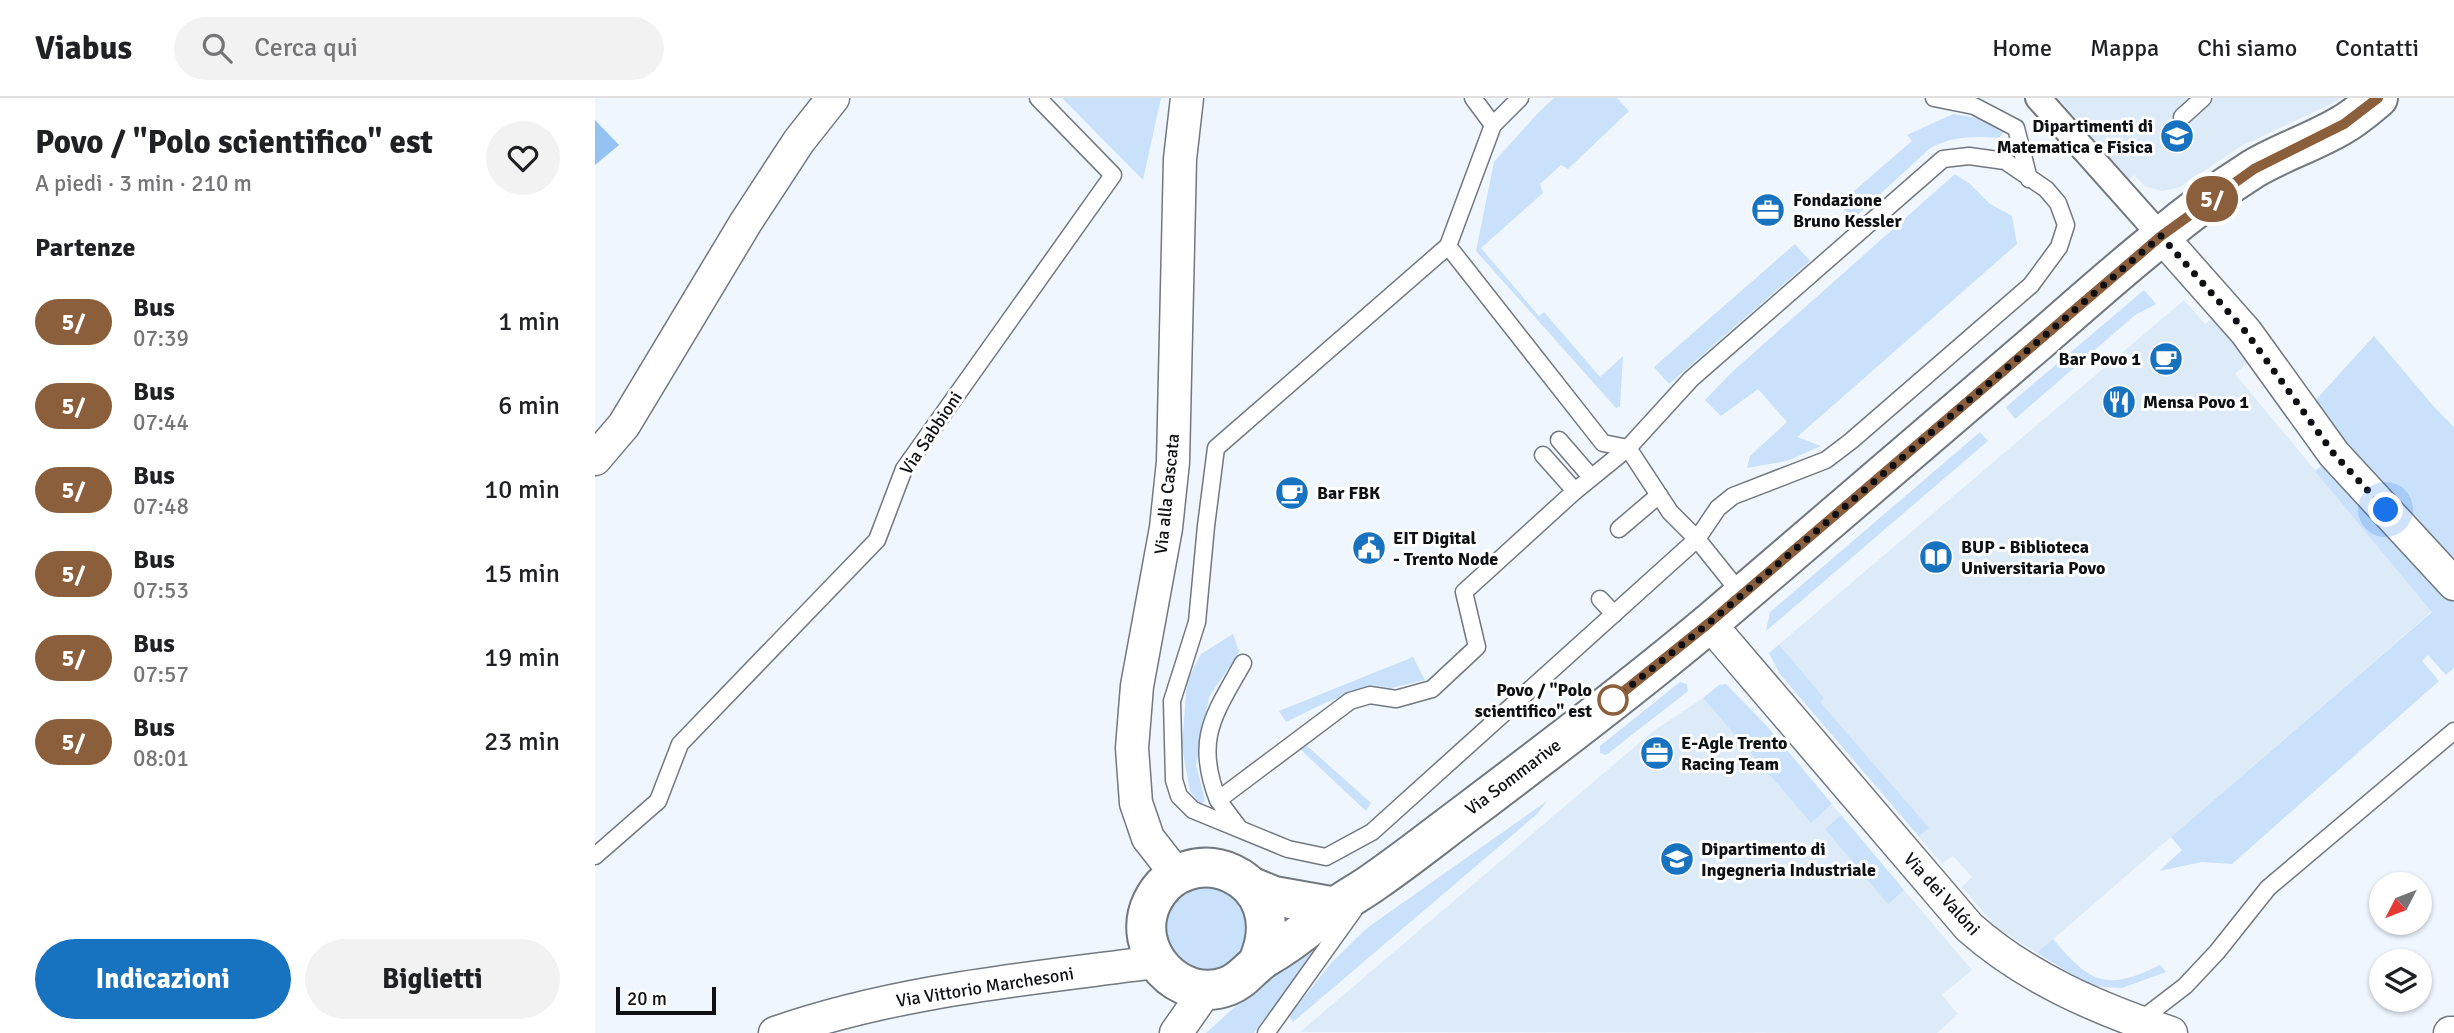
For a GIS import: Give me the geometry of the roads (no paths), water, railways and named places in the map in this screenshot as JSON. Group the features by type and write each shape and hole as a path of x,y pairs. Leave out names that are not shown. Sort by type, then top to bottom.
{"street":[{"path":"595,459 624,425 761,199 799,141 833,98"},
{"name":"Via alla Cascata","path":"1177,875 1148,838 1136,803 1132,748 1137,685 1166,528 1174,463 1179,170 1187,98"},
{"path":"2038,98 2246,332 2334,454 2454,584"},
{"name":"Via Sommarive","path":"1258,962 1304,934 1336,907 1374,882 1541,756 1709,623 2161,236 2254,169 2344,124 2378,98"},
{"name":"Via dei Valóni","path":"1709,623 1969,927 1987,944 2056,986 2138,1022 2171,1033"},
{"path":"1252,887 1262,904 1267,921 1266,944 1258,962 1244,977 1227,987 1206,990 1187,986 1169,977 1156,962 1147,943 1146,923 1151,904 1161,888 1177,875 1196,868 1217,868 1274,896 1336,907"},
{"name":"Via Vittorio Marchesoni","path":"775,1033 811,1021 918,994 1156,962"},
{"path":"1176,1033 1206,990"}],"lane":[{"name":"Via Sabbioni","path":"595,856 658,801 680,744 877,540 904,469 1113,175 1038,98"},
{"path":"1473,98 1493,125"},
{"path":"1218,800 1350,701 1370,695 1396,699 1432,689 1477,647 1464,592 1591,477 1629,448 1691,379 1943,159 1969,156 2005,161 2046,189 2058,202 2066,225 2059,247 2031,285 1826,460 1733,496 1718,508 1697,539 1372,832 1326,857 1288,849 1193,810 1179,796 1174,780 1172,701 1198,622 1216,448 1448,246 1493,125 1520,98"},
{"path":"1934,98 1974,106 2016,128 2029,179"},
{"path":"2182,117 2203,98"},
{"path":"1448,246 1603,443 1629,448 1670,512 1697,539 1742,595"},
{"path":"1559,440 1591,477"},
{"path":"1543,455 1575,491"},
{"path":"1619,529 1659,495"},
{"path":"1600,598 1614,614"},
{"path":"1240,829 1218,800 1212,785 1206,752 1212,719 1243,663"},
{"path":"2138,1022 2185,986 2268,888 2454,731"},
{"path":"1267,1033 1374,882"}],"place":[{"name":"Dipartimenti di Matematica e Fisica","path":"2177,136"},
{"name":"Fondazione Bruno Kessler","path":"1768,210"},
{"name":"Bar Povo 1","path":"2166,359"},
{"name":"Mensa Povo 1","path":"2119,402"},
{"name":"Bar FBK","path":"1292,493"},
{"name":"EIT Digital - Trento Node","path":"1369,548"},
{"name":"BUP - Biblioteca Universitaria Povo","path":"1936,557"},
{"name":"Povo / \"Polo scientifico\" est","path":"1613,700"},
{"name":"E-Agle Trento Racing Team","path":"1657,753"},
{"name":"Dipartimento di Ingegneria Industriale","path":"1677,859"}]}
